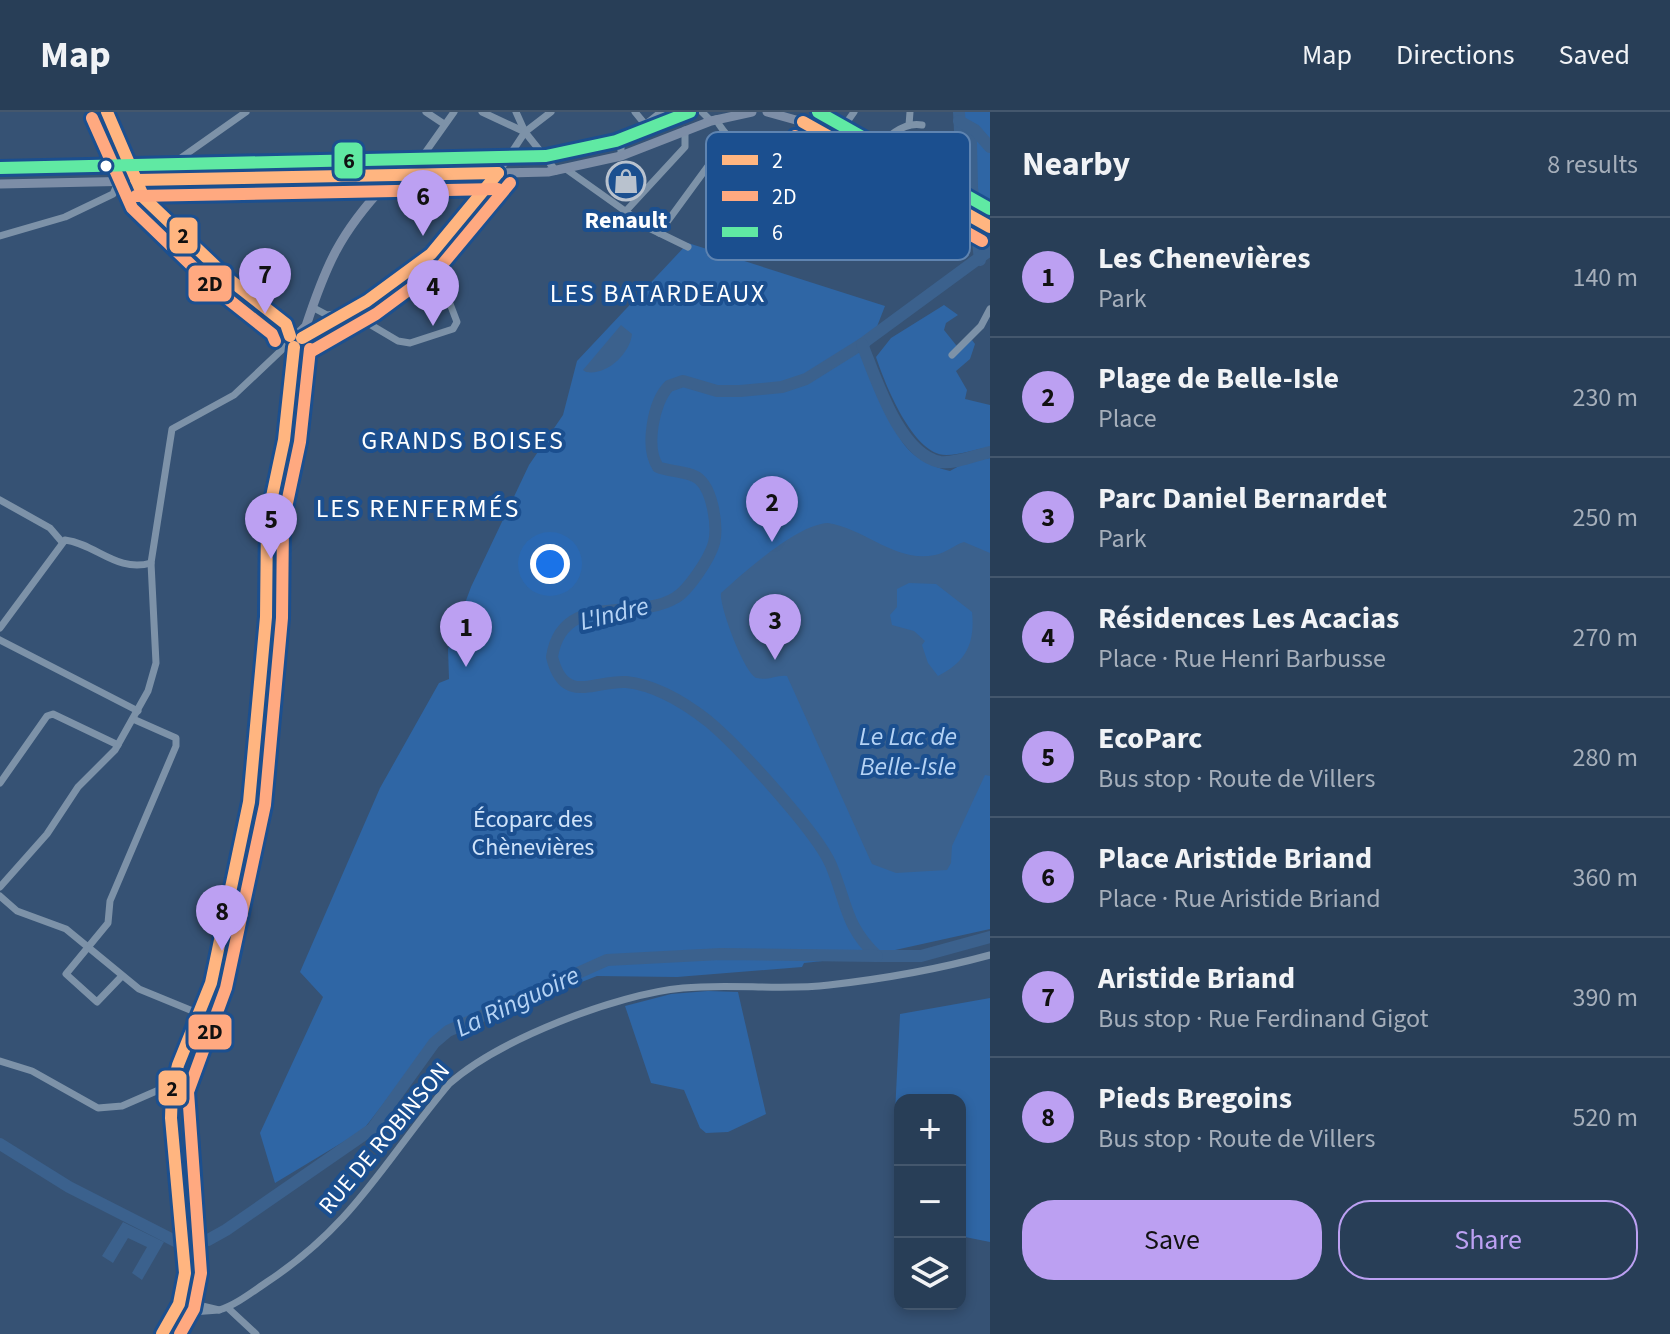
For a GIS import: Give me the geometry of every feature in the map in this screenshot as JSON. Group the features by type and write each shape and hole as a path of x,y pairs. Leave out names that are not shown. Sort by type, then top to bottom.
{"main road":[{"path":"0,184 561,170 621,156 729,114 752,112"},
{"path":"767,112 802,117 820,132"},
{"path":"295,339 349,312 431,254 498,173"},
{"path":"164,1331 180,1300 185,1253 171,1118 172,1090 178,1065 213,975 249,802 266,617 267,520 284,440 295,339 306,326 326,263 344,233 385,185 387,175"},
{"path":"970,216 990,227"}],"street":[{"path":"0,887 47,834 78,787 118,745 136,715 156,663 151,563 172,429 234,395 295,339 286,324 230,280 144,198 135,169 107,112"},
{"path":"164,180 168,167 246,112"},
{"path":"426,112 444,124"},
{"path":"414,175 454,112"},
{"path":"482,112 525,132"},
{"path":"516,112 525,132 561,170 659,233 688,247"},
{"path":"498,173 525,132 551,112"},
{"path":"635,112 644,123"},
{"path":"621,156 621,144 661,112"},
{"path":"702,112 726,132"},
{"path":"840,132 854,112"},
{"path":"909,125 910,112"},
{"path":"898,132 909,125 922,125"},
{"path":"625,212 685,147 685,130"},
{"path":"659,233 706,169"},
{"path":"0,236 65,217 113,194 119,181"},
{"path":"312,307 327,315 349,312 398,341 410,343 453,329 457,322 431,254"},
{"path":"952,355 981,326 990,309"},
{"path":"0,500 50,528 62,542"},
{"path":"0,628 62,542 71,540 130,566 151,563"},
{"path":"0,640 176,738 176,746 110,901 108,923 66,974 97,1002 121,977"},
{"path":"0,783 47,716 53,714 118,745"},
{"path":"0,896 17,911 66,929 139,989 200,1014"},
{"name":"RUE DE ROBINSON","path":"164,1331 192,1312 228,1308 286,1269 333,1230 368,1192 449,1084 490,1055 575,1017 655,992 708,986 828,985 990,955"},
{"path":"0,1061 32,1071 98,1108 122,1106 161,1089 172,1090"},
{"path":"180,1300 219,1310"},
{"path":"180,1300 192,1312"},
{"path":"228,1308 256,1334"}],"green space":[{"path":"964,112 990,112 990,210 978,205 970,195 970,132 963,132"},
{"name":"Écoparc des Chènevières","path":"688,243 706,249 706,260 741,260 885,306 864,360 883,392 900,439 911,452 927,463 950,471 966,462 990,458 990,929 886,952 878,951 870,956 804,963 802,967 677,977 597,976 430,1044 363,1130 275,1183 260,1133 323,997 300,972 380,788 439,683 449,679 448,649 471,587 529,465 563,415 577,361"},
{"path":"944,305 958,315 946,323 944,330 960,350 972,340 975,344 970,359 956,371 967,390 965,399 990,405 990,447 946,455 934,452 912,431 893,400 876,357 891,338"},
{"path":"738,992 766,1114 728,1132 706,1133 700,1128 684,1090 651,1083 625,1006 671,994"},
{"path":"990,998 990,1242 966,1237 966,1094 896,1094 900,1014"}],"water":[{"path":"621,325 632,334 622,356 601,371 583,370"},
{"name":"Le Lac de Belle-Isle","path":"828,523 842,526 907,554 935,555 964,542 990,553 990,776 985,775 952,846 951,863 947,870 896,873 872,864 787,676 757,678 746,665 734,639 721,593 772,550 816,525","holes":["909,583 936,584 972,612 973,623 970,642 962,658 938,676 928,663 922,645 925,641 914,631 892,625 890,615 897,607 897,589"]},
{"path":"123,1222 164,1242 142,1280 132,1273 147,1247 128,1238 113,1263 102,1256"}],"waterway":[{"path":"959,112 961,132"},
{"path":"959,121 975,130 990,147"},
{"path":"970,142 980,260"},
{"name":"L'Indre","path":"990,250 862,344 806,379 782,387 740,391 717,391 683,381 669,386 655,414 652,437 654,459 658,467 690,474 704,485 715,519 712,549 692,581 675,598 659,605 585,615 570,623 559,636 552,657 557,672 573,686 614,682 637,684 670,696 708,721 756,768 823,850 853,924 877,956 921,956 990,937"},
{"name":"L'Indre","path":"862,344 891,413 912,445 925,456 946,462 990,452"},
{"name":"La Ringuoire","path":"188,1243 208,1240 226,1230 372,1129 434,1043 448,1031 607,960 721,954 877,956"},
{"name":"La Ringuoire","path":"0,1144 69,1187 181,1244"}],"transit line":[{"name":"2","path":"107,112 144,198 230,280 286,324 290,336"},
{"name":"6","path":"0,168 546,156 616,141 690,112"},
{"name":"6","path":"818,112 853,132"},
{"name":"2D","path":"92,118 132,208 219,292 272,334 275,341"},
{"name":"2","path":"803,122 821,132"},
{"name":"2","path":"136,180 498,173"},
{"name":"2","path":"302,338 367,301 431,254 498,173"},
{"name":"2D","path":"310,352 376,314 441,266 510,183"},
{"name":"2D","path":"136,196 498,189"},
{"name":"6","path":"970,198 990,209"},
{"name":"2","path":"970,216 990,227"},
{"name":"2D","path":"970,234 982,241"},
{"name":"2","path":"162,1334 179,1304 185,1273 171,1118 172,1090 178,1065 211,983 249,802 266,617 267,520 284,440 294,347"},
{"name":"2D","path":"180,1334 194,1309 201,1273 188,1092 226,988 265,805 282,618 283,522 300,442 310,349"}],"place":[{"name":"Renault","path":"626,181"},
{"name":"Place Aristide Briand","path":"423,236"},
{"name":"Aristide Briand","path":"265,314"},
{"name":"Résidences Les Acacias","path":"433,326"},
{"name":"Plage de Belle-Isle","path":"772,542"},
{"name":"EcoParc","path":"271,559"},
{"name":"Parc Daniel Bernardet","path":"775,660"},
{"name":"Les Chenevières","path":"466,667"},
{"name":"Pieds Bregoins","path":"222,951"}],"district":[{"name":"LES BATARDEAUX","path":"658,293"},
{"name":"GRANDS BOISES","path":"463,440"},
{"name":"LES RENFERMÉS","path":"418,508"}]}
